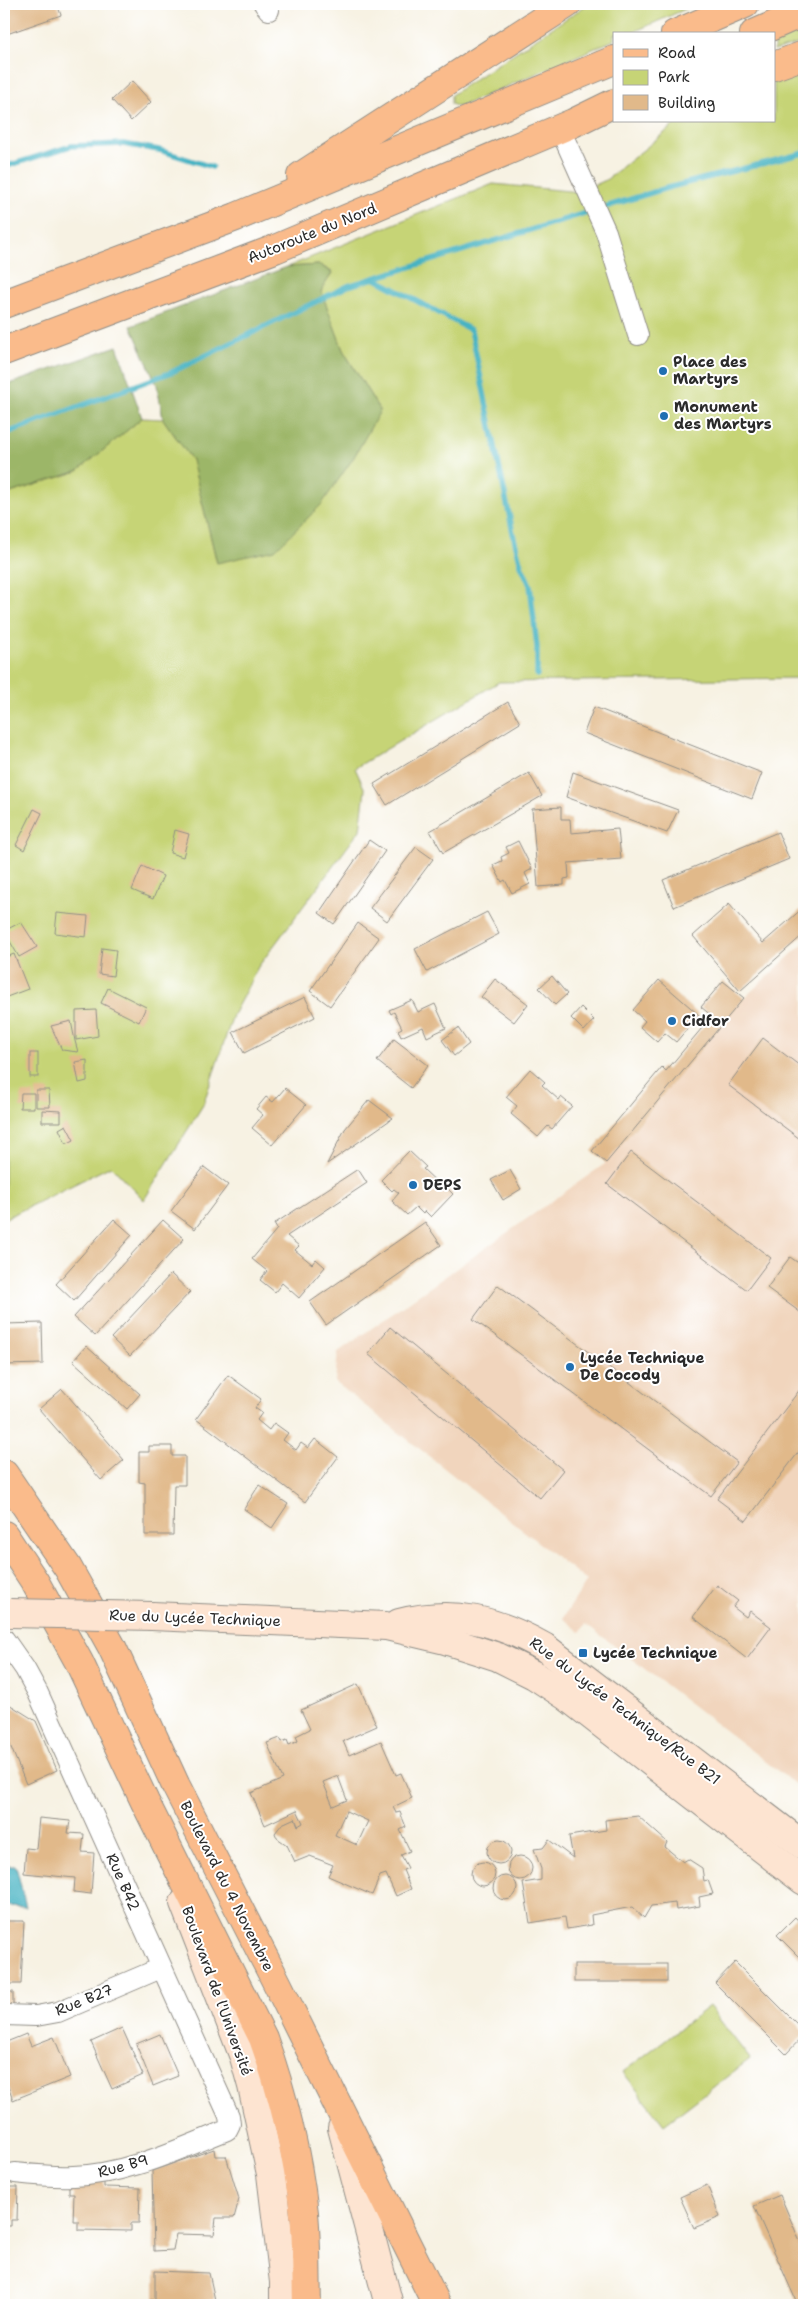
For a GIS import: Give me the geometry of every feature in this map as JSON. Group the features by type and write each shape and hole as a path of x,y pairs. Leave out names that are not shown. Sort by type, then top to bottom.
{"main road":[{"path":"236,217 567,4"},
{"path":"680,32 745,4"},
{"path":"759,32 804,12"},
{"path":"776,65 804,55"},
{"path":"4,304 236,217 613,60"},
{"name":"Autoroute du Nord","path":"4,351 275,250 566,126 613,103"},
{"path":"566,126 613,117"},
{"name":"Boulevard du 4 Novembre","path":"4,1474 68,1568 112,1647 181,1794 332,2092 437,2305"},
{"path":"4,1535 35,1582 79,1662 145,1802 244,1998 272,2062 287,2119 304,2214 307,2305"},
{"path":"244,1998 277,1983"}],"street":[{"path":"566,126 606,232 638,335"},
{"name":"Rue du Lycée Technique","path":"7,1612 386,1626"},
{"name":"Rue du Lycée Technique/Rue B21","path":"386,1626 422,1617 446,1617 480,1620 516,1631 544,1647 804,1846"},
{"name":"Rue du Lycée Technique/Rue B21","path":"386,1626 467,1646 498,1657 534,1675 566,1696 804,1881"},
{"name":"Rue B42","path":"4,1639 25,1668 38,1693 161,1968 230,2116 230,2124 227,2130"},
{"name":"Boulevard de l'Université","path":"145,1802 244,2056 271,2174 284,2282 284,2305"},
{"name":"Rue B27","path":"4,2015 36,2016 58,2012 161,1968"},
{"path":"332,2092 389,2305"},
{"name":"Rue B9","path":"15,2173 73,2176 97,2174 134,2164 227,2130"}],"shaded area":[{"name":"Lycée Technique De Cocody","path":"804,943 804,1791 586,1624 580,1632 563,1618 587,1581 335,1382 338,1352 606,1163 744,998"}],"green space":[{"path":"588,4 697,4 634,32 613,32 613,40 459,107 451,104 451,95"},
{"path":"804,28 804,42 776,50 776,40"},
{"path":"804,70 804,678 499,682 355,768 365,790 360,830 258,967 233,1015 203,1105 144,1200 111,1166 4,1219 4,495 78,471 142,418 163,419 192,460 217,563 380,411 343,350 321,291 332,272 320,265 287,267 493,184 580,192 606,180 678,122 776,122 776,79"},
{"path":"320,265 332,273 321,291 343,350 380,411 354,457 321,505 275,550 217,563 192,460 163,419 157,385 131,326 287,267"},
{"path":"117,346 142,418 78,471 4,495 4,386"},
{"path":"709,2006 750,2059 664,2125 623,2072"}],"water":[{"path":"7,1866 16,1866 26,1907 7,1906"}],"building":[{"path":"10,4 57,4 61,15 4,35 4,6"},
{"path":"132,81 151,102 131,121 112,100"},
{"path":"508,702 520,723 387,805 374,784"},
{"path":"594,707 762,773 752,799 584,733"},
{"path":"573,772 678,810 667,833 566,797"},
{"path":"529,773 542,796 443,853 430,831"},
{"path":"561,807 561,819 570,819 571,833 618,829 621,859 568,863 569,878 564,879 564,885 538,887 532,809"},
{"path":"34,809 42,813 24,850 16,845"},
{"path":"175,830 189,834 183,857 170,853"},
{"path":"778,832 789,859 674,907 663,880"},
{"path":"369,840 385,851 334,924 319,913"},
{"path":"518,841 532,869 525,873 530,884 512,893 505,880 502,882 493,865 502,861 501,857 509,853 506,847"},
{"path":"416,847 433,859 387,921 370,908"},
{"path":"142,866 163,876 153,899 132,890"},
{"path":"729,904 763,943 804,907 804,934 740,991 693,936"},
{"path":"487,912 499,934 427,972 415,949"},
{"path":"57,913 88,916 86,937 55,933"},
{"path":"21,922 37,947 19,957 4,931"},
{"path":"358,923 379,938 330,1006 310,991"},
{"path":"102,948 116,950 113,976 99,974"},
{"path":"14,954 28,989 4,998 4,958"},
{"path":"552,976 567,994 555,1005 539,988"},
{"path":"495,979 528,1004 514,1022 481,997"},
{"path":"659,980 699,1015 676,1042 665,1033 657,1042 640,1027 645,1021 633,1010"},
{"path":"723,981 744,998 606,1163 592,1151 662,1067 666,1071 712,1016 701,1007"},
{"path":"108,988 146,1007 139,1022 101,1003"},
{"path":"305,997 315,1017 244,1053 233,1032"},
{"path":"412,1000 418,1012 435,1004 446,1028 427,1037 423,1027 401,1037 398,1030 402,1028 394,1012 391,1014 389,1010"},
{"path":"581,1007 594,1020 584,1031 571,1018"},
{"path":"96,1010 98,1036 76,1040 76,1011"},
{"path":"71,1021 78,1052 62,1050 51,1026"},
{"path":"458,1028 469,1044 454,1056 442,1040"},
{"path":"763,1038 804,1069 804,1142 728,1085"},
{"path":"394,1039 428,1065 411,1088 377,1061"},
{"path":"30,1053 38,1053 38,1077 30,1077"},
{"path":"87,1060 87,1081 79,1083 75,1062"},
{"path":"530,1069 545,1082 542,1085 559,1100 561,1097 572,1106 552,1129 548,1126 538,1137 511,1114 517,1106 506,1097"},
{"path":"285,1088 306,1105 272,1145 252,1128 263,1115 256,1109 266,1097 273,1102"},
{"path":"36,1090 49,1090 50,1107 36,1107"},
{"path":"21,1093 34,1093 34,1108 20,1108"},
{"path":"369,1100 393,1118 327,1164 345,1129"},
{"path":"42,1110 61,1111 61,1122 42,1122"},
{"path":"66,1125 74,1140 66,1144 59,1129"},
{"name":"DEPS","path":"409,1151 426,1167 423,1169 441,1186 443,1184 453,1194 431,1217 425,1211 423,1214 416,1207 407,1215 392,1201 399,1193 394,1189 392,1191 381,1180"},
{"path":"631,1152 771,1258 747,1290 607,1184"},
{"path":"204,1167 228,1185 195,1229 171,1211"},
{"path":"358,1169 367,1183 287,1236 299,1246 295,1250 312,1264 316,1259 325,1267 299,1298 282,1283 275,1292 260,1280 267,1271 252,1259 277,1229 274,1224"},
{"path":"510,1170 521,1189 503,1200 491,1180"},
{"path":"114,1219 132,1235 74,1301 56,1284"},
{"path":"163,1220 184,1239 95,1336 74,1317"},
{"path":"425,1222 441,1245 326,1325 310,1302"},
{"path":"790,1257 804,1267 804,1315 767,1288"},
{"path":"171,1274 190,1292 130,1356 111,1338"},
{"path":"498,1285 737,1462 711,1496 473,1319"},
{"path":"42,1323 43,1364 4,1365 4,1324"},
{"path":"390,1327 563,1470 540,1498 368,1354"},
{"path":"86,1346 140,1394 127,1409 73,1361"},
{"path":"228,1375 261,1399 255,1408 262,1413 257,1420 269,1430 274,1423 288,1433 283,1440 296,1450 301,1443 308,1448 315,1439 338,1457 305,1502 196,1419"},
{"path":"804,1384 804,1445 746,1521 717,1499"},
{"path":"62,1389 124,1460 101,1480 39,1409"},
{"path":"149,1446 172,1446 172,1456 185,1456 185,1485 174,1485 173,1535 145,1535 145,1483 139,1482 139,1452 149,1452"},
{"path":"259,1485 288,1504 272,1528 244,1509"},
{"path":"717,1585 738,1601 733,1607 746,1617 750,1611 771,1627 747,1659 693,1617"},
{"path":"358,1684 377,1726 343,1741 349,1755 381,1741 396,1775 401,1773 412,1798 393,1807 396,1813 400,1812 406,1827 400,1830 410,1851 401,1855 408,1868 403,1870 411,1889 396,1896 386,1874 380,1876 372,1895 328,1876 333,1865 310,1856 295,1862 287,1845 277,1838 275,1833 282,1824 295,1818 298,1826 303,1823 297,1810 265,1825 251,1793 283,1779 267,1743 280,1738 282,1742 287,1740 289,1745 298,1741 296,1736 310,1729 301,1710","holes":["338,1776 347,1800 333,1806 323,1782","346,1811 368,1821 357,1845 335,1835"]},
{"path":"4,1701 36,1721 57,1770 26,1784 8,1740 4,1737"},
{"path":"638,1816 667,1842 665,1847 683,1862 688,1859 702,1868 704,1881 708,1880 713,1894 699,1897 700,1906 676,1910 675,1903 651,1906 644,1918 632,1907 591,1915 592,1925 567,1929 565,1917 530,1923 523,1883 541,1880 541,1869 534,1849 543,1848 549,1840 573,1858 569,1836 606,1830 605,1820"},
{"path":"39,1818 70,1821 68,1833 84,1834 82,1852 94,1853 91,1894 74,1892 75,1878 24,1873 26,1848 36,1849"},
{"path":"499,1840 508,1843 511,1852 508,1861 499,1864 490,1861 487,1852 490,1843"},
{"path":"520,1856 525,1857 531,1863 531,1873 525,1879 520,1880 515,1879 509,1873 508,1868 509,1863 515,1857"},
{"path":"483,1862 491,1866 495,1874 491,1882 483,1886 475,1882 471,1874 475,1866"},
{"path":"505,1876 510,1877 516,1883 516,1893 510,1899 505,1900 500,1899 494,1893 493,1888 494,1883 500,1877"},
{"path":"795,1917 804,1927 804,1962 777,1935"},
{"path":"4,1921 24,1921 21,1984 4,1984"},
{"path":"735,1962 804,2031 804,2035 786,2054 715,1983"},
{"path":"574,1964 667,1964 667,1982 574,1982"},
{"path":"4,1992 13,1992 13,2007 4,2007"},
{"path":"122,2028 143,2075 112,2089 91,2042"},
{"path":"26,2034 31,2046 54,2037 70,2077 13,2100 4,2076 4,2043"},
{"path":"160,2034 178,2076 153,2086 136,2044"},
{"path":"214,2149 215,2156 226,2156 239,2199 234,2218 216,2218 214,2235 176,2234 173,2250 154,2251 152,2171"},
{"path":"69,2181 104,2181 104,2187 140,2188 139,2223 131,2223 131,2231 78,2230 78,2221 73,2221 74,2194 69,2194"},
{"path":"707,2185 720,2217 694,2228 680,2197"},
{"path":"4,2187 18,2187 17,2220 11,2220 11,2226 4,2226"},
{"path":"780,2195 804,2251 804,2305 798,2305 754,2206"},
{"path":"155,2271 209,2273 215,2300 210,2300 210,2305 150,2305 150,2300 155,2300"}],"waterway":[{"path":"4,167 71,146 123,144 159,150 212,167"},
{"path":"4,434 172,372 348,286 667,188 804,153"},
{"path":"374,278 471,330 514,538 521,565 530,585 537,647 537,675"}],"place":[{"name":"Place des Martyrs","path":"663,371"},
{"name":"Monument des Martyrs","path":"664,416"},
{"name":"Cidfor","path":"672,1021"},
{"name":"DEPS","path":"413,1185"},
{"name":"Lycée Technique De Cocody","path":"570,1367"},
{"name":"Lycée Technique","path":"583,1653"}]}
